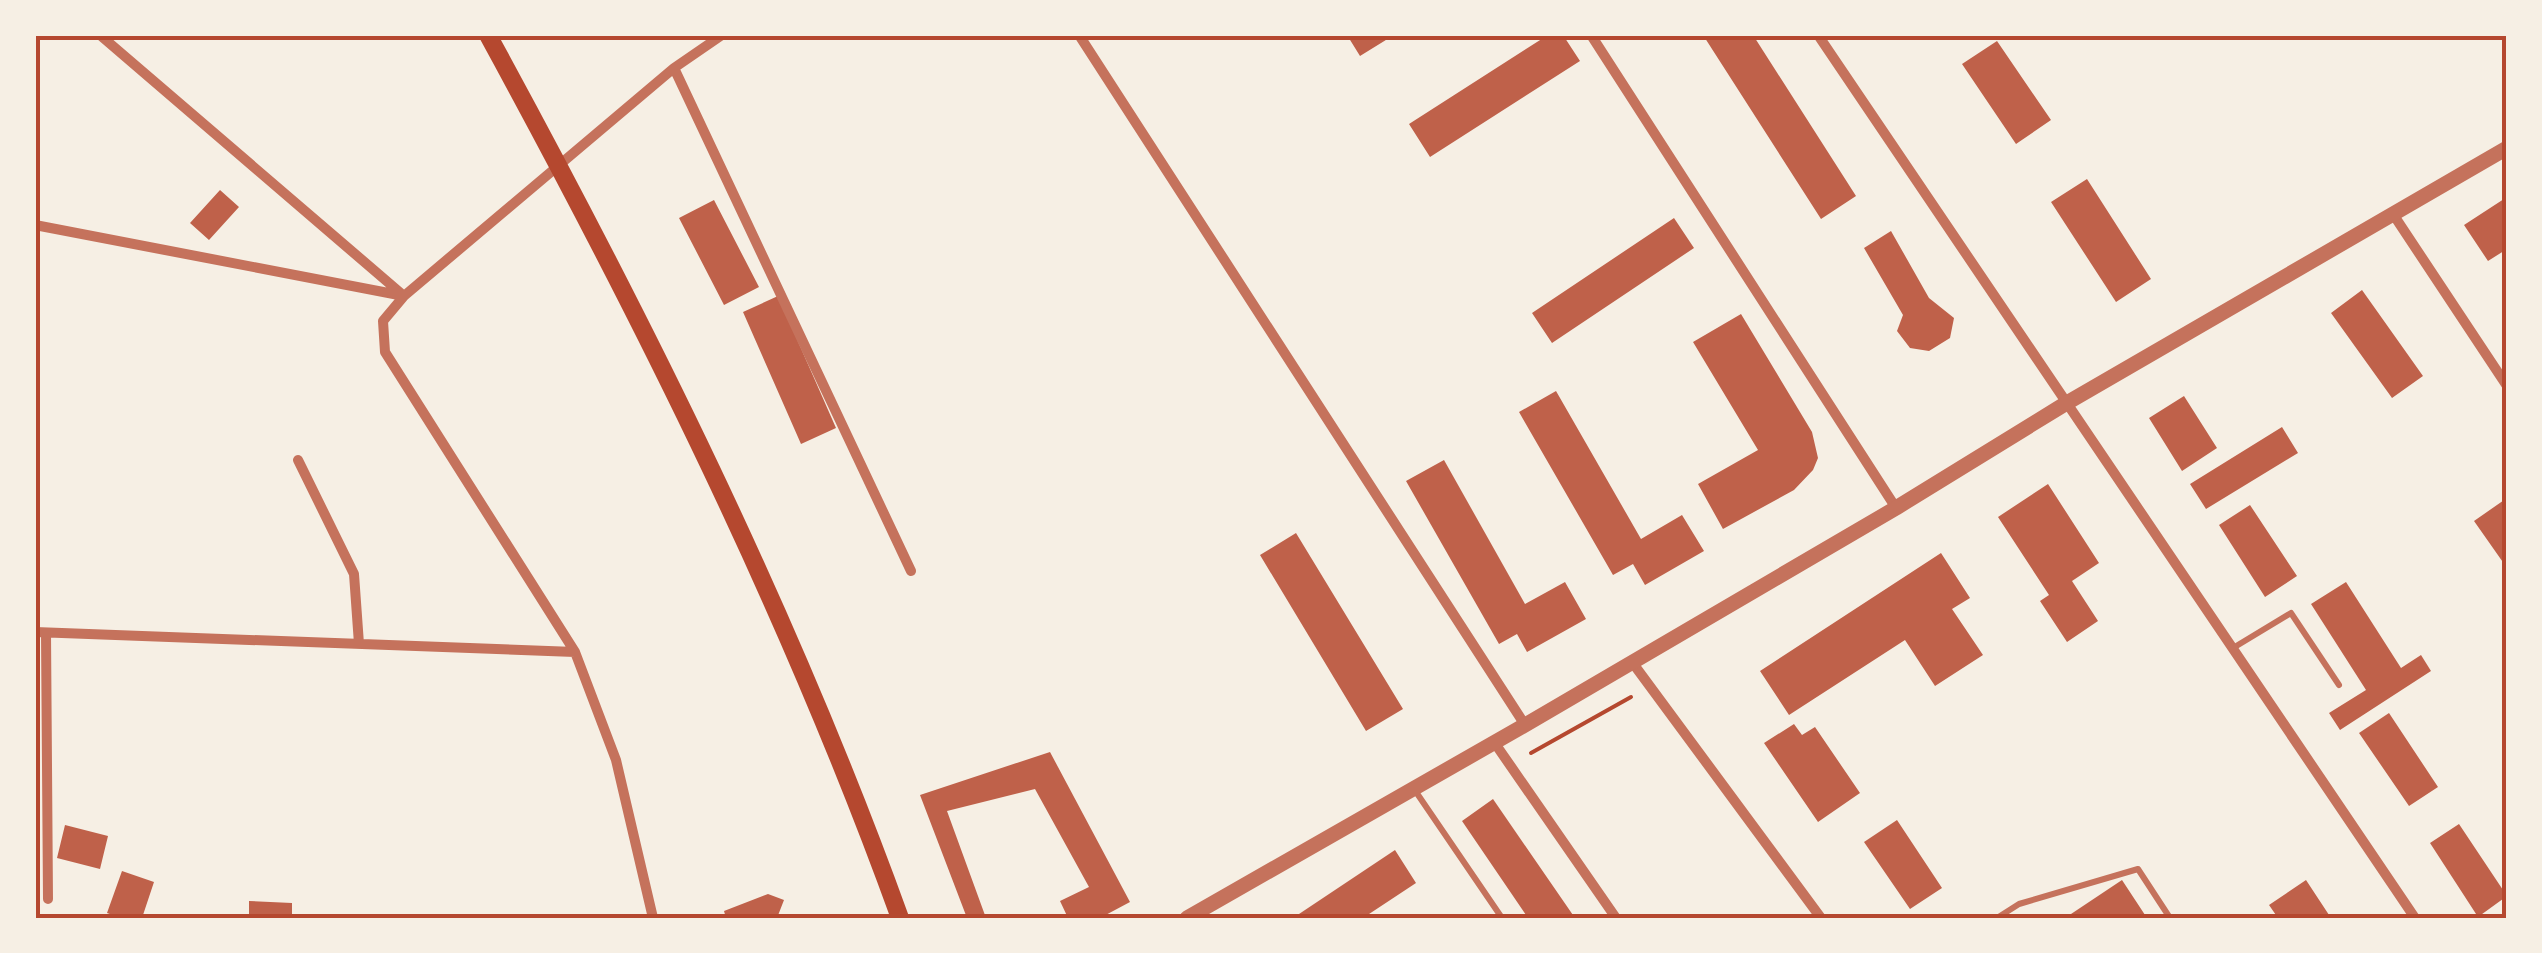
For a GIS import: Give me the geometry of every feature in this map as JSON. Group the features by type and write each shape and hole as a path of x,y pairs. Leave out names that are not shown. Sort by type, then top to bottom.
{"main road":[{"path":"488,35 662,369 860,808 900,918"}],"street":[{"path":"100,35 404,296"},
{"path":"653,918 616,760 574,652 385,352 383,321 404,296 674,68 722,35"},
{"path":"1079,35 1525,725"},
{"path":"1592,35 1896,508"},
{"path":"1818,35 2415,918"},
{"path":"674,68 911,571"},
{"path":"1187,918 1525,725 1896,508 2065,404 2507,148"},
{"path":"2393,214 2507,386"},
{"path":"35,225 404,296"},
{"path":"298,460 354,574 359,644"},
{"path":"48,899 40,632 574,652"},
{"path":"1632,662 1821,918"},
{"path":"1494,742 1616,918"}],"lane":[{"path":"2232,649 2290,613 2339,684"},
{"path":"1414,788 1502,918"},
{"path":"1997,918 2019,904 2138,869 2170,918"}],"path":[{"path":"1531,754 1630,696"}],"building":[{"path":"1347,35 1394,35 1360,56"},
{"path":"1548,35 1563,35 1580,61 1430,157 1409,124"},
{"path":"1703,35 1753,35 1856,196 1821,219"},
{"path":"1997,41 2051,120 2016,144 1962,64"},
{"path":"2087,179 2151,279 2116,302 2051,202"},
{"path":"220,190 239,207 209,240 190,223"},
{"path":"2507,197 2507,249 2488,261 2464,225"},
{"path":"714,200 759,287 724,305 679,218"},
{"path":"1674,218 1694,248 1552,343 1532,313"},
{"path":"1891,231 1929,298 1954,318 1950,338 1929,351 1910,348 1897,331 1903,315 1864,248"},
{"path":"2362,290 2423,376 2392,398 2331,313"},
{"path":"778,296 836,428 801,444 743,312"},
{"path":"1741,314 1812,432 1818,458 1813,470 1794,490 1723,529 1698,484 1758,450 1693,342"},
{"path":"1556,391 1641,539 1682,515 1704,551 1645,585 1633,564 1613,575 1519,412"},
{"path":"2184,396 2217,448 2182,471 2149,418"},
{"path":"2282,427 2298,453 2206,509 2190,484"},
{"path":"1444,460 1525,604 1565,582 1586,619 1527,652 1517,634 1499,644 1406,481"},
{"path":"2048,484 2099,563 2072,581 2098,621 2067,642 2040,601 2049,595 1998,517"},
{"path":"2507,498 2507,568 2474,521"},
{"path":"2250,505 2297,576 2265,597 2219,525"},
{"path":"1296,533 1403,709 1366,731 1260,555"},
{"path":"1941,553 1970,598 1952,609 1983,655 1935,686 1905,640 1789,715 1760,671"},
{"path":"2346,582 2401,668 2421,655 2431,671 2340,730 2329,713 2366,690 2311,604"},
{"path":"2389,713 2438,787 2409,806 2359,733"},
{"path":"1794,724 1802,735 1815,727 1860,793 1818,822 1764,743"},
{"path":"1050,752 1130,902 1100,918 1068,918 1060,901 1089,887 1035,789 947,811 986,918 967,918 920,795"},
{"path":"1493,799 1575,918 1528,918 1462,821"},
{"path":"1897,820 1942,888 1910,909 1864,842"},
{"path":"2459,824 2507,896 2478,917 2430,843"},
{"path":"65,825 108,836 100,869 57,858"},
{"path":"1395,850 1416,883 1363,918 1293,918"},
{"path":"122,871 154,882 142,918 107,913"},
{"path":"2122,880 2147,918 2065,918"},
{"path":"2306,880 2331,918 2278,918 2269,905"},
{"path":"768,894 784,900 777,918 726,918 724,911"},
{"path":"249,901 292,903 292,918 249,918"}]}
